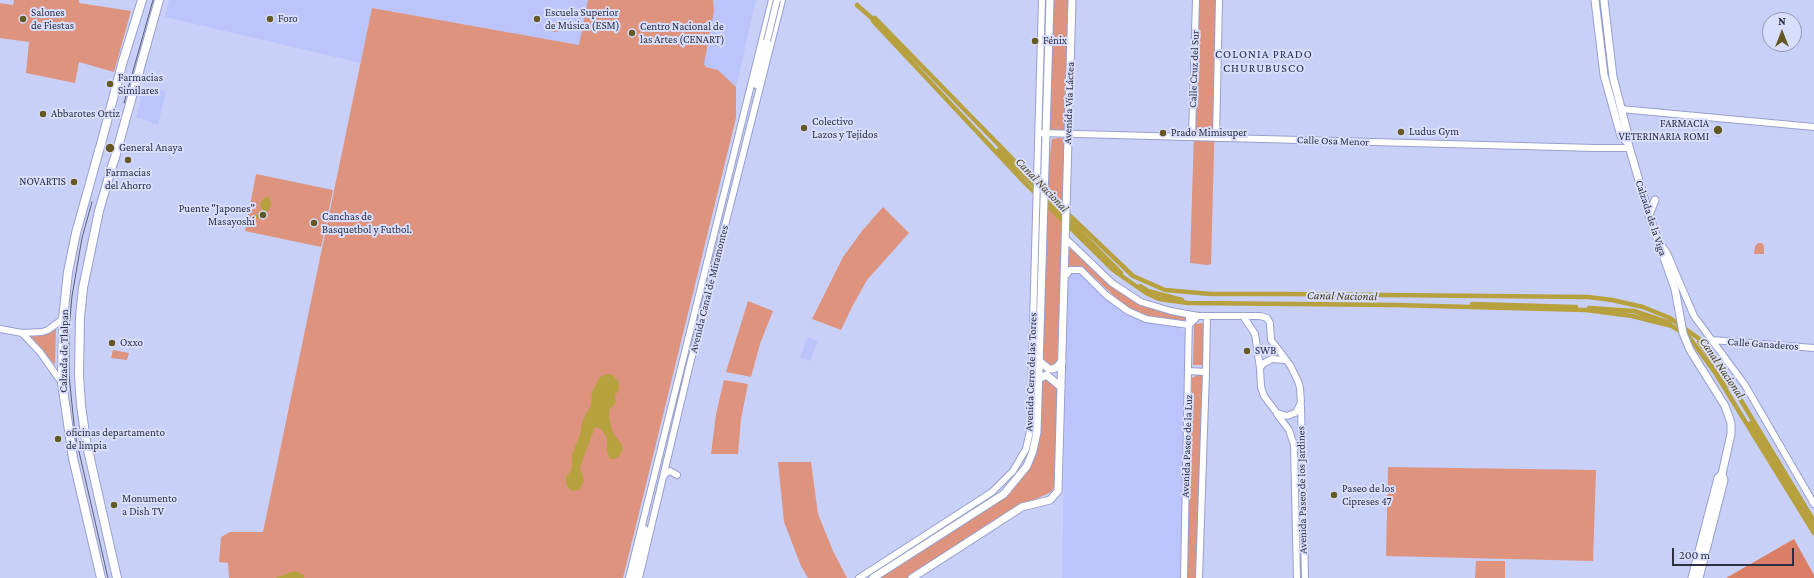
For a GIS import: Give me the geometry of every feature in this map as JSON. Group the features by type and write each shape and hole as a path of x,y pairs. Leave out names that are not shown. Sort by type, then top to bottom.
{"highway":[{"name":"Calzada de Tlalpan","path":"101,578 72,458 62,383 63,319 68,272 75,241 123,61 142,0"},
{"name":"Calzada de Tlalpan","path":"117,578 86,441 79,375 80,317 83,288 99,211 159,0"}],"main road":[{"name":"Avenida Vía Láctea","path":"1044,184 1050,0"},
{"name":"Avenida Vía Láctea","path":"1065,238 1072,0"},
{"name":"Calzada de la Viga","path":"1594,0 1604,75 1621,136 1628,145"},
{"name":"Calzada de la Viga","path":"1604,0 1613,77 1628,135 1628,145 1642,194 1676,293 1683,333 1690,350 1729,415 1731,434 1722,474"},
{"name":"Avenida Cerro de las Torres","path":"873,578 998,498 1015,483 1027,466 1036,440 1044,184"},
{"path":"1642,194 1650,198 1655,198 1649,215"},
{"path":"912,578 1022,507 1050,500 1058,491 1065,238"},
{"path":"1039,362 1049,369 1053,369 1058,367 1062,361"},
{"path":"1038,379 1046,375 1061,387"},
{"path":"1692,578 1718,478 1722,474 1724,480 1699,578"}],"street":[{"name":"Avenida Canal de Miramontes","path":"634,578 777,0"},
{"name":"Avenida Canal de Miramontes","path":"639,578 782,0"},
{"path":"1038,133 1042,0"},
{"name":"Calle Cruz del Sur","path":"1192,137 1196,0"},
{"name":"Calle Cruz del Sur","path":"1216,138 1219,0"},
{"name":"Avenida Canal de Miramontes","path":"629,578 771,3"},
{"path":"771,3 772,10 774,12 780,9"},
{"path":"768,16 774,15 776,21"},
{"path":"753,99 760,85"},
{"path":"1621,109 1814,127"},
{"name":"Calle Osa Menor","path":"1038,133 1595,148 1628,145"},
{"name":"Avenida Cerro de las Torres","path":"860,578 992,492 1013,471 1026,449 1030,431 1038,133"},
{"path":"1065,238 1121,290 1141,302 1190,315 1260,316 1267,318 1270,323 1271,340 1298,381 1301,402 1297,410 1291,415 1283,416 1276,413 1264,396 1261,387 1255,334 1243,316"},
{"path":"1658,242 1667,253 1694,316 1760,408 1814,504"},
{"path":"1064,278 1070,270 1081,270 1106,295 1128,311 1155,321 1189,325 1198,316"},
{"name":"Avenida Paseo de la Luz","path":"1184,578 1190,371 1190,315"},
{"name":"Avenida Paseo de la Luz","path":"1199,578 1207,316"},
{"path":"3,329 22,333 48,330 63,319"},
{"path":"22,333 40,352 62,383"},
{"name":"Calle Ganaderos","path":"1712,340 1814,348"},
{"path":"1260,368 1264,363 1272,359 1285,360"},
{"path":"1190,371 1206,372"},
{"name":"Avenida Paseo de los Jardines","path":"1301,402 1304,578"},
{"name":"Avenida Paseo de los Jardines","path":"1276,413 1289,430 1294,445 1297,578"},
{"path":"663,479 668,472 673,472 677,475"}],"shaded area":[{"path":"14,0 79,0 79,3 131,11 114,72 79,62 75,83 26,73 29,42 0,38 0,3 13,5"},
{"name":"Centro Nacional de las Artes (CENART)","path":"169,0 756,0 736,87 718,70 372,8 361,63 165,17"},
{"path":"588,0 713,0 714,11 704,64 706,67 718,70 736,87 736,118 623,578 229,578 228,563 219,562 221,537 230,532 263,532 372,8 579,45"},
{"path":"1052,0 1070,0 1068,131 1049,131"},
{"path":"1198,0 1218,0 1211,264 1207,265 1190,263"},
{"path":"553,22 557,22 560,27 557,32 553,32 550,29 550,25"},
{"path":"144,87 166,91 158,125 136,117"},
{"name":"FARMACIA VETERINARIA ROMI","path":"1716,122 1722,123 1721,137 1715,137"},
{"path":"1052,139 1066,139 1057,364 1051,367 1042,357 1048,171"},
{"path":"256,174 333,190 321,247 245,231"},
{"path":"269,196 271,205 266,214 257,219 255,216 262,209 260,204 263,199"},
{"path":"883,207 909,233 867,280 841,330 812,319 843,257 862,231"},
{"path":"1758,243 1762,243 1764,246 1764,254 1754,254 1755,246"},
{"path":"1067,244 1113,286 1141,303 1188,317 1187,323 1156,319 1128,309 1083,267 1074,267 1066,270"},
{"path":"1071,272 1079,272 1101,293 1127,313 1145,321 1175,325 1186,333 1180,578 1062,578 1067,277"},
{"path":"748,301 773,311 760,344 751,377 726,372"},
{"path":"1205,323 1204,365 1193,365 1194,324"},
{"path":"56,328 55,365 30,335 41,335"},
{"path":"807,337 818,341 810,361 800,358"},
{"path":"113,350 129,353 127,360 111,358"},
{"path":"611,374 618,380 619,389 615,396 616,402 609,410 609,418 613,433 622,445 622,451 619,456 614,459 610,459 607,450 607,437 601,429 595,427 580,467 584,481 579,490 571,491 566,484 566,477 572,469 572,454 580,435 582,422 591,405 592,392 599,378 604,375"},
{"path":"1199,374 1203,376 1198,578 1186,578 1192,378"},
{"path":"1047,379 1059,388 1055,486 1051,492 1023,505 910,578 879,578 991,507 1024,476 1030,468 1041,383 1043,380"},
{"path":"724,380 748,384 741,419 738,454 711,454 716,414"},
{"path":"778,462 811,462 818,514 833,551 847,578 808,578 801,566 784,522"},
{"path":"1388,467 1596,470 1593,561 1386,556"},
{"path":"1794,539 1814,575 1814,578 1726,578"},
{"path":"1476,561 1505,561 1505,578 1475,578"},
{"path":"294,571 304,575 304,578 275,578"}],"waterway":[{"name":"Canal Nacional","path":"857,5 875,21"},
{"name":"Canal Nacional","path":"1038,185 875,18 873,21 1024,182 1113,270 1146,293 1159,299 1188,303 1395,305 1586,310 1632,316 1672,326 1689,337 1716,374 1814,533"},
{"name":"Canal Nacional","path":"999,150 1121,273"},
{"name":"Canal Nacional","path":"1044,191 1133,276 1165,290 1211,294 1588,297 1612,300 1643,307 1670,318 1705,343 1814,521"},
{"name":"Canal Nacional","path":"1140,286 1148,291 1182,300"},
{"name":"Canal Nacional","path":"1472,304 1576,307"},
{"name":"Canal Nacional","path":"1589,308 1634,311 1670,323"},
{"name":"Canal Nacional","path":"1699,342 1729,386"},
{"name":"Canal Nacional","path":"1751,423 1814,528"}],"railway":[{"path":"124,103 153,0"},
{"path":"92,202 82,238 72,296 69,329 69,375 75,434 108,578"}],"place":[{"name":"Salones de Fiestas","path":"23,19"},
{"name":"Foro","path":"270,19"},
{"name":"Escuela Superior de Música (ESM)","path":"537,19"},
{"name":"Centro Nacional de las Artes (CENART)","path":"632,33"},
{"name":"Fénix","path":"1035,41"},
{"name":"Farmacias Similares","path":"110,84"},
{"name":"Abbarotes Ortiz","path":"43,114"},
{"name":"Colectivo Lazos y Tejidos","path":"804,128"},
{"name":"FARMACIA VETERINARIA ROMI","path":"1718,130"},
{"name":"Ludus Gym","path":"1401,132"},
{"name":"Prado Mimisuper","path":"1163,133"},
{"name":"General Anaya","path":"110,148"},
{"name":"Farmacias del Ahorro","path":"128,160"},
{"name":"NOVARTIS","path":"74,182"},
{"name":"Puente \"Japones\" Masayoshi","path":"263,215"},
{"name":"Canchas de Basquetbol y Futbol.","path":"314,223"},
{"name":"Oxxo","path":"112,343"},
{"name":"SWB","path":"1247,351"},
{"name":"oficinas departamento de limpia","path":"58,439"},
{"name":"Paseo de los Cipreses 47","path":"1334,495"},
{"name":"Monumento a Dish TV","path":"114,505"}],"district":[{"name":"COLONIA PRADO CHURUBUSCO","path":"1264,61"}]}
